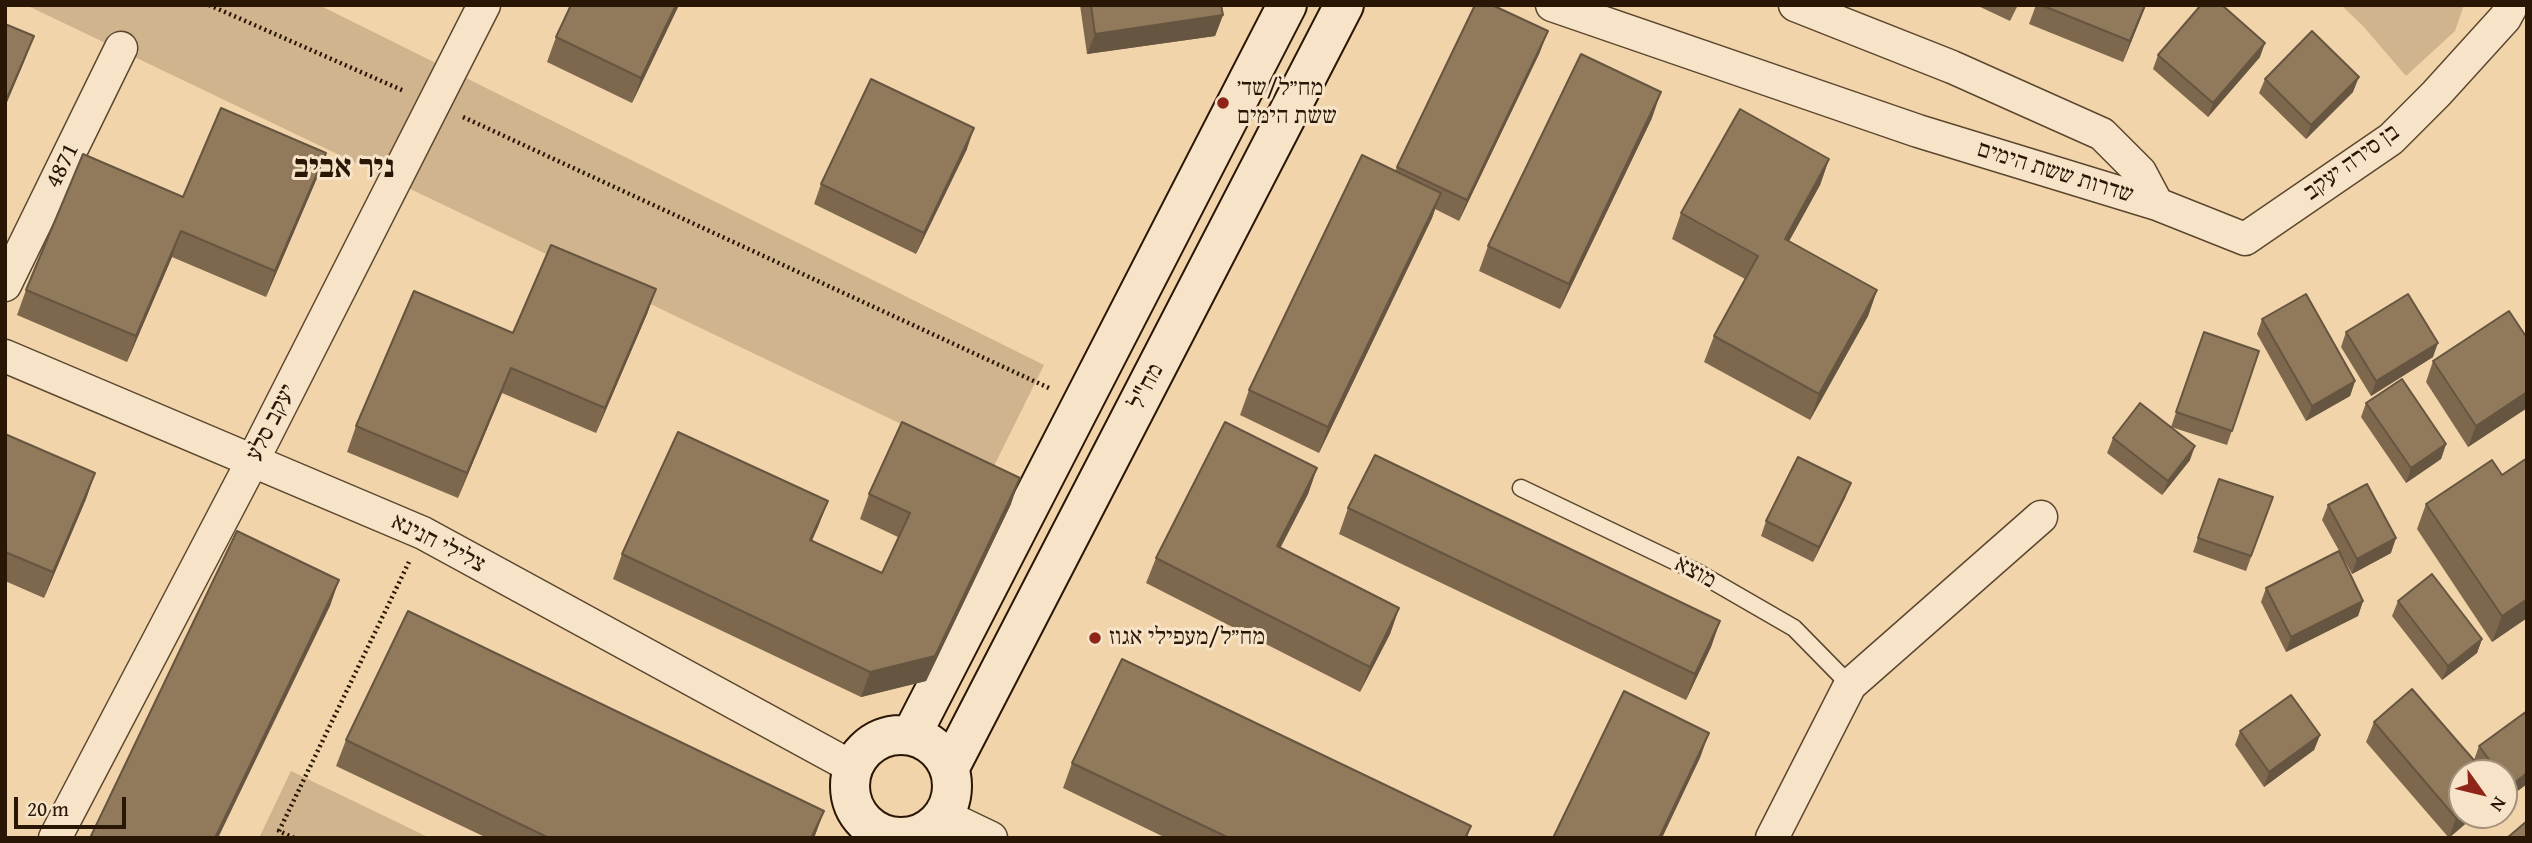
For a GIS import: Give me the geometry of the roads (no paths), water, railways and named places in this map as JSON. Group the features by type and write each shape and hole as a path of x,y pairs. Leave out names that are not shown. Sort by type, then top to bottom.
{"street":[{"name":"יעקב סלע","path":"55,838 253,460 484,5"},
{"name":"מח\"ל","path":"911,736 1287,5"},
{"name":"מח\"ל","path":"949,769 1344,5"},
{"name":"שדרות ששת הימים","path":"1552,5 1918,131 2157,204"},
{"name":"שדרות ששת הימים","path":"1795,5 1952,67 2102,134 2140,172 2157,204"},
{"name":"בן סירה יעקב","path":"2157,204 2245,239 2391,139 2505,18 2512,5"},
{"name":"4871","path":"5,285 121,48"},
{"name":"צלילי חנינא","path":"5,355 423,533 854,768"},
{"path":"1772,838 1850,685 2041,517"},
{"path":"926,829 950,801 952,785 949,769 941,754 927,742 911,736 893,736 876,742 862,753 854,768 850,786 856,827 872,828 886,835 902,837 926,829 991,838"}],"lane":[{"name":"מוצא","path":"1521,488 1697,572 1794,628 1850,685"}],"place":[{"name":"מח״ל/שד׳ ששת הימים","path":"1223,103"},
{"name":"מח״ל/מעפילי אגוז","path":"1095,638"}],"district":[{"name":"ניר אביב","path":"344,169"}]}
